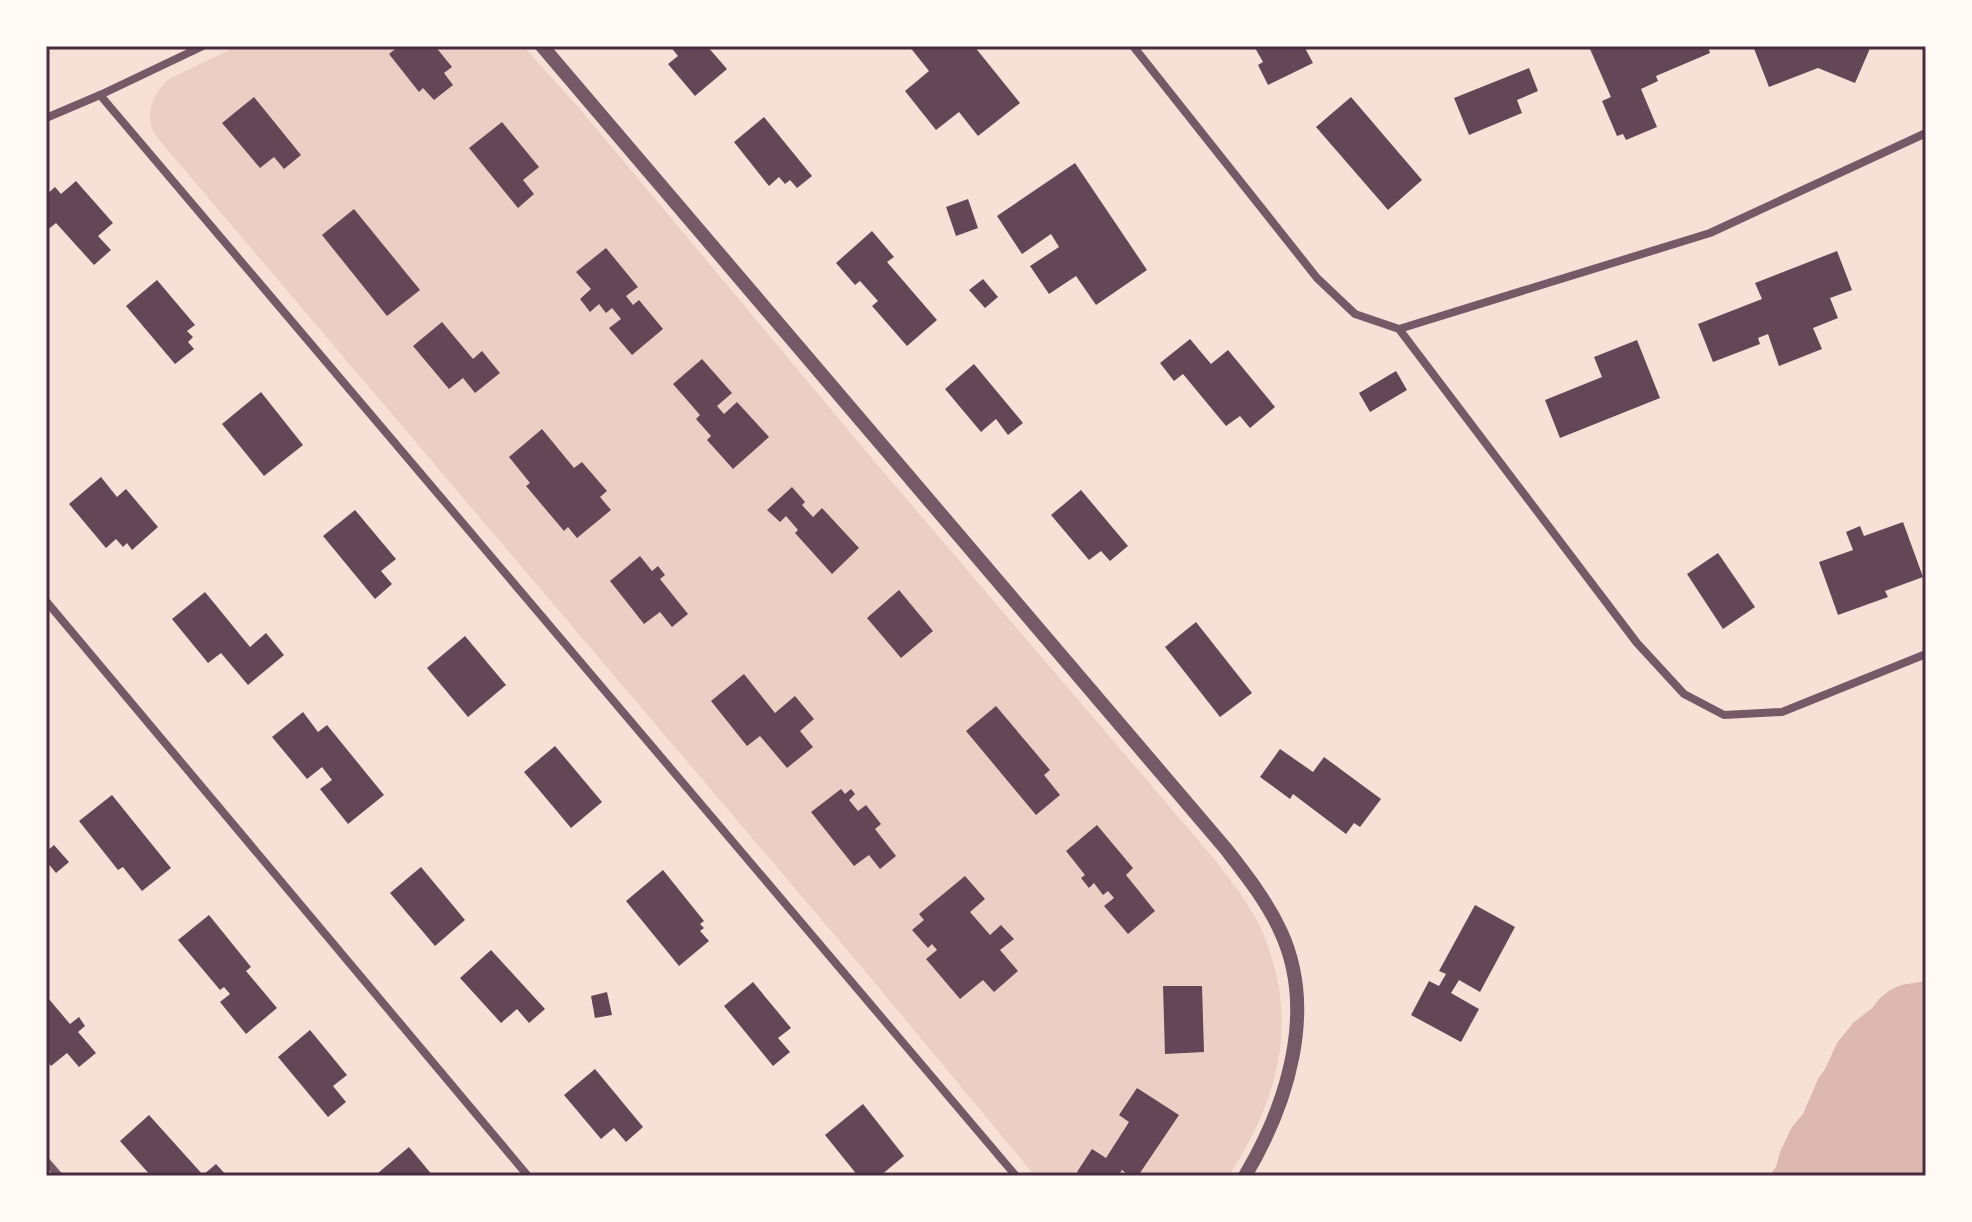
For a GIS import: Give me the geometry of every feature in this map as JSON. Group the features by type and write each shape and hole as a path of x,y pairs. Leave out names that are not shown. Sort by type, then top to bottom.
{"street":[{"path":"46,118 203,46"},
{"path":"542,46 1262,895 1282,933 1291,962 1297,992 1296,1040 1286,1082 1270,1127 1245,1176"},
{"path":"1133,46 1317,278 1355,314 1399,329 1637,643 1684,694 1724,715 1782,712 1926,654"},
{"path":"100,95 1016,1176"},
{"path":"1399,329 1710,233 1926,133"},
{"path":"46,601 528,1176"},
{"path":"46,1161 59,1176"}],"shaded area":[{"path":"237,46 523,46 580,109 875,462 1215,860 1249,907 1265,938 1275,970 1281,1001 1281,1031 1271,1090 1260,1119 1229,1176 1035,1176 153,131 151,109 155,96 164,84"},
{"path":"1926,981 1926,1176 1769,1176 1837,1043 1853,1023 1890,990"}],"building":[{"path":"399,46 435,46 452,67 444,73 453,85 434,100 423,88 419,92 389,54"},
{"path":"670,46 707,46 727,69 695,96 668,64 678,56"},
{"path":"909,46 974,46 1020,103 978,136 959,112 936,130 905,91 929,71"},
{"path":"1254,46 1309,46 1305,48 1313,63 1268,85 1258,65 1263,62"},
{"path":"1598,46 1708,46 1710,53 1656,76 1658,81 1641,89 1657,127 1626,140 1623,134 1617,136 1602,101 1611,97 1590,49"},
{"path":"1753,46 1871,46 1855,83 1818,68 1769,87"},
{"path":"1529,68 1538,91 1517,100 1522,113 1469,135 1454,98"},
{"path":"254,97 301,155 284,169 274,157 260,168 222,123"},
{"path":"1351,97 1422,180 1388,210 1316,127"},
{"path":"764,117 812,176 797,188 790,180 785,184 779,177 769,186 734,142"},
{"path":"502,122 539,167 523,180 534,194 518,208 469,148"},
{"path":"1075,163 1147,270 1096,305 1076,276 1049,294 1030,266 1059,247 1051,234 1022,254 997,216"},
{"path":"76,181 113,223 98,236 111,250 94,265 56,223 46,231 46,195 55,187 61,194"},
{"path":"968,199 978,228 956,236 946,207"},
{"path":"354,209 420,290 387,316 322,235"},
{"path":"872,231 894,257 887,262 937,320 907,346 872,306 878,301 860,281 855,285 836,263"},
{"path":"606,248 638,287 626,296 633,305 639,300 663,329 632,355 609,328 621,319 612,308 606,313 599,304 590,312 580,299 591,289 576,272"},
{"path":"1837,251 1852,290 1830,298 1838,318 1813,328 1822,349 1779,366 1768,334 1758,338 1760,344 1713,362 1698,324 1762,299 1755,283"},
{"path":"983,279 998,297 985,308 969,290"},
{"path":"157,280 195,325 187,331 193,337 188,342 194,349 175,364 126,306"},
{"path":"442,322 473,359 482,351 500,373 475,393 463,378 449,389 413,346"},
{"path":"1190,339 1211,364 1228,350 1275,407 1250,428 1240,416 1226,426 1183,374 1174,381 1160,363"},
{"path":"1637,340 1660,398 1560,438 1545,400 1602,377 1594,357"},
{"path":"702,359 732,393 717,406 724,414 737,402 769,437 733,469 707,440 711,436 696,419 700,415 673,384"},
{"path":"974,364 1023,423 1008,435 996,419 981,432 945,389"},
{"path":"1396,371 1407,390 1370,412 1359,393"},
{"path":"261,392 303,445 264,476 222,424"},
{"path":"542,429 574,468 582,462 607,491 600,497 611,510 577,538 568,527 564,531 526,486 530,483 509,457"},
{"path":"101,477 117,497 126,489 158,527 132,550 127,543 123,547 116,539 106,548 69,504"},
{"path":"792,487 813,517 822,508 859,548 832,574 795,533 798,530 786,516 780,522 767,510"},
{"path":"1081,490 1128,546 1110,561 1101,551 1089,560 1051,515"},
{"path":"355,510 396,559 381,571 392,584 375,599 323,536"},
{"path":"1903,522 1923,577 1885,591 1888,597 1838,615 1819,562 1853,550 1846,532 1860,526 1864,536"},
{"path":"1718,553 1755,607 1723,629 1687,574"},
{"path":"640,556 652,571 658,566 665,575 660,579 688,614 672,627 660,612 644,624 610,581"},
{"path":"899,590 933,631 901,658 867,618"},
{"path":"205,592 250,647 266,633 284,655 248,685 221,653 208,663 172,619"},
{"path":"1196,622 1252,693 1220,717 1165,647"},
{"path":"465,636 506,685 468,717 427,668"},
{"path":"744,674 775,713 795,696 814,719 800,731 813,747 787,768 760,736 747,746 711,701"},
{"path":"996,706 1050,770 1044,775 1060,795 1036,815 966,731"},
{"path":"303,712 318,732 327,725 384,795 348,824 320,789 332,780 322,767 307,779 272,737"},
{"path":"555,746 602,802 571,828 524,772"},
{"path":"1280,749 1313,772 1324,757 1381,799 1360,827 1354,823 1346,834 1293,794 1290,799 1260,777"},
{"path":"841,789 845,794 851,789 855,794 849,800 858,811 866,805 881,824 875,829 896,856 880,869 869,855 854,866 811,812"},
{"path":"112,795 171,868 142,891 123,867 118,870 79,821"},
{"path":"1097,825 1133,868 1126,875 1155,911 1128,934 1104,906 1114,898 1108,891 1103,895 1094,883 1089,888 1081,878 1085,875 1066,851"},
{"path":"54,845 69,862 56,873 46,861 46,852"},
{"path":"421,867 465,920 435,946 390,893"},
{"path":"663,870 704,921 700,924 704,928 700,931 709,941 679,966 626,901"},
{"path":"965,876 985,899 970,912 990,935 1001,925 1014,939 1000,950 1018,971 994,992 983,980 960,999 926,959 937,950 932,944 928,948 912,930 924,920 919,914"},
{"path":"1475,905 1515,927 1480,992 1459,980 1451,993 1479,1009 1461,1042 1411,1015 1429,981 1439,986 1446,974 1439,971"},
{"path":"209,915 251,967 246,971 277,1008 246,1034 220,1002 230,994 224,987 220,990 178,940"},
{"path":"491,950 545,1009 529,1023 517,1009 501,1023 460,978"},
{"path":"753,982 791,1028 778,1038 790,1052 773,1066 724,1006"},
{"path":"1163,986 1202,986 1204,1052 1165,1054"},
{"path":"607,992 612,1015 595,1018 591,996"},
{"path":"48,998 70,1024 79,1017 85,1026 78,1032 96,1053 79,1067 67,1053 51,1066 46,1059"},
{"path":"310,1030 347,1075 333,1086 346,1102 328,1117 278,1057"},
{"path":"595,1069 643,1127 626,1142 614,1128 601,1139 564,1095"},
{"path":"1137,1088 1179,1115 1138,1176 1130,1176 1122,1170 1118,1176 1083,1176 1077,1172 1092,1149 1106,1158 1129,1122 1119,1115"},
{"path":"863,1104 904,1156 880,1176 858,1176 825,1135"},
{"path":"149,1115 203,1175 216,1164 227,1176 151,1176 120,1141"},
{"path":"409,1147 433,1176 381,1176 378,1173"}]}
